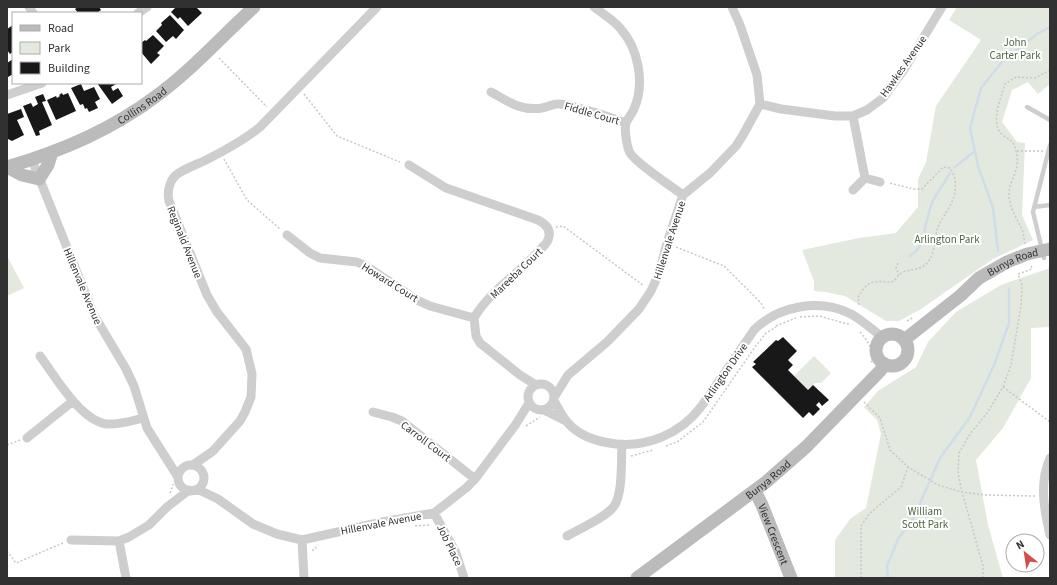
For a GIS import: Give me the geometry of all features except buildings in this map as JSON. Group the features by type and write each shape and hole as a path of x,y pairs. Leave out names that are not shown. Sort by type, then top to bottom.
{"street":[{"name":"Collins Road","path":"7,167 32,160 52,152 101,130 129,115 156,97 254,7"},
{"name":"Reginald Avenue","path":"193,465 213,451 234,428 245,412 251,397 252,374 246,348 217,312 207,295 169,201 168,192 170,185 177,174 250,136 274,114 377,7"},
{"path":"594,7 621,29 635,54 639,73 639,87 634,109 626,123 627,144 630,152 640,163 683,195"},
{"path":"732,7 740,24 757,75 760,104"},
{"name":"Hawkes Avenue","path":"760,104 781,109 835,116 853,116 867,110 883,98 904,68 942,7"},
{"path":"7,95 39,84"},
{"name":"Fiddle Court","path":"491,92 516,106 526,109 544,108 558,104 572,106 626,123"},
{"name":"Hillenvale Avenue","path":"547,385 568,375 607,342 639,309 651,291 659,273 683,195 710,173 736,146 760,104"},
{"path":"853,116 865,178"},
{"path":"7,167 22,175 39,179 48,165 52,152"},
{"name":"Hillenvale Avenue","path":"32,160 94,315 126,369 134,386 143,418 176,480"},
{"path":"409,165 446,188 538,220 545,224 549,229"},
{"path":"865,178 880,182"},
{"path":"853,190 865,178"},
{"name":"Mareeba Court","path":"474,318 486,302 545,244 549,235 549,229"},
{"name":"Howard Court","path":"287,235 310,254 320,258 357,262 366,266 423,304 474,318"},
{"name":"Bunya Road","path":"904,340 960,296 979,278 1007,262 1046,254"},
{"name":"Arlington Drive","path":"554,398 566,421 576,430 589,438 622,444 646,442 681,427 699,410 754,330 762,323 783,311 801,306 818,305 835,308 851,314 883,338"},
{"path":"474,318 476,336 480,343 520,375 536,384 547,385 552,389 554,398 552,405 541,413 531,406 528,397 529,391 536,384"},
{"path":"896,335 904,340 908,349 906,358 899,365 889,366 881,361 877,352 879,342 883,338 896,335"},
{"path":"40,356 73,401 88,415 96,420 105,424 116,424 143,418"},
{"name":"Bunya Road","path":"637,578 755,491 806,447 880,371 885,364"},
{"path":"520,375 529,391"},
{"name":"Hillenvale Avenue","path":"554,398 568,375"},
{"path":"27,438 73,401"},
{"name":"Hillenvale Avenue","path":"193,490 218,499 253,524 277,534 302,540 382,522 434,513 475,479 520,425 529,402"},
{"name":"Carroll Court","path":"373,412 402,421 475,479"},
{"name":"Hillenvale Avenue","path":"520,425 541,413"},
{"name":"Arlington Drive","path":"541,413 566,421"},
{"path":"567,536 606,514 614,507 619,493 622,444"},
{"name":"Reginald Avenue","path":"203,476 213,451"},
{"name":"Hillenvale Avenue","path":"162,452 183,467"},
{"path":"1050,458 1046,469 1043,497 1044,511 1050,535"},
{"path":"70,540 119,541 138,532 158,516 169,503 202,484 203,476 199,468 193,465 183,467 178,473 169,503"},
{"name":"Hillenvale Avenue","path":"203,476 218,499"},
{"path":"176,480 182,487 193,490"},
{"name":"View Crescent","path":"755,491 791,578"},
{"name":"Job Place","path":"434,513 456,554 464,578"},
{"path":"302,540 304,578"},
{"path":"119,541 126,578"}],"lane":[{"path":"1026,107 1050,120"},
{"path":"1046,254 1033,212 1050,145"},
{"path":"1034,207 1050,205"}],"path":[{"path":"219,58 274,114"},
{"path":"1025,245 1023,233 1012,209 1010,192 1018,166 1016,151 1013,141 1002,135 997,129 996,122 1005,84 1016,77 1035,78 1050,70"},
{"path":"299,88 337,136 409,165"},
{"path":"1016,151 1049,150"},
{"path":"220,152 247,200 287,235"},
{"path":"880,182 885,181 914,189 922,189 943,168 950,168 955,176 955,192 953,200 938,228 932,256 929,261 919,268 898,275"},
{"path":"549,229 563,226 651,291"},
{"path":"667,243 724,266 761,303 776,327"},
{"path":"859,305 858,297 865,286 873,282 892,282 896,280 898,275 896,268 898,263"},
{"path":"983,578 983,566 958,473 959,453 970,434 987,413 1002,387 1011,365 1021,306 1022,285 1018,274 1032,269"},
{"path":"663,447 677,442 703,422 766,333 797,317 819,316 852,325"},
{"path":"858,329 869,343 872,358 871,364"},
{"path":"1002,387 1050,422"},
{"path":"864,402 880,418 890,450 908,467 938,485 962,492 984,495 1043,497"},
{"path":"520,425 541,413"},
{"path":"7,445 27,438"},
{"path":"621,460 656,449"},
{"path":"861,578 861,526 870,513 901,487 908,467"},
{"path":"169,503 168,496 176,480"},
{"path":"411,526 430,525 438,522"},
{"path":"7,551 16,563 70,540"},
{"path":"302,551 314,550 320,543"}],"green space":[{"path":"957,7 1050,7 1050,84 1038,94 1028,82 1012,90 1002,122 1017,142 1025,143 1022,215 1033,240 993,259 921,309 899,321 886,321 845,296 814,291 814,281 802,250 859,238 896,233 918,207 918,179 926,162 936,106 981,40 949,20"},
{"path":"7,256 24,288 7,296"},
{"name":"William Scott Park","path":"1050,268 1050,327 1031,328 1031,378 1003,428 976,460 988,525 1003,578 835,578 835,540 850,519 866,508 881,434 877,420 864,407 878,391 916,367 928,342 956,312 1001,285"},
{"path":"814,356 831,373 821,383 815,383 808,390 794,376"}],"waterway":[{"path":"998,251 993,208 978,166 970,128 981,88 1002,62 1037,34 1050,27"},
{"path":"955,167 975,151"},
{"path":"910,256 917,250 924,239 925,227 932,202 950,173"},
{"path":"888,578 887,566 898,539 914,517 940,458 970,417 994,365 1009,323 1009,289"}],"park label":[{"name":"John Carter Park","path":"1015,48"},
{"name":"Arlington Park","path":"947,239"}]}
